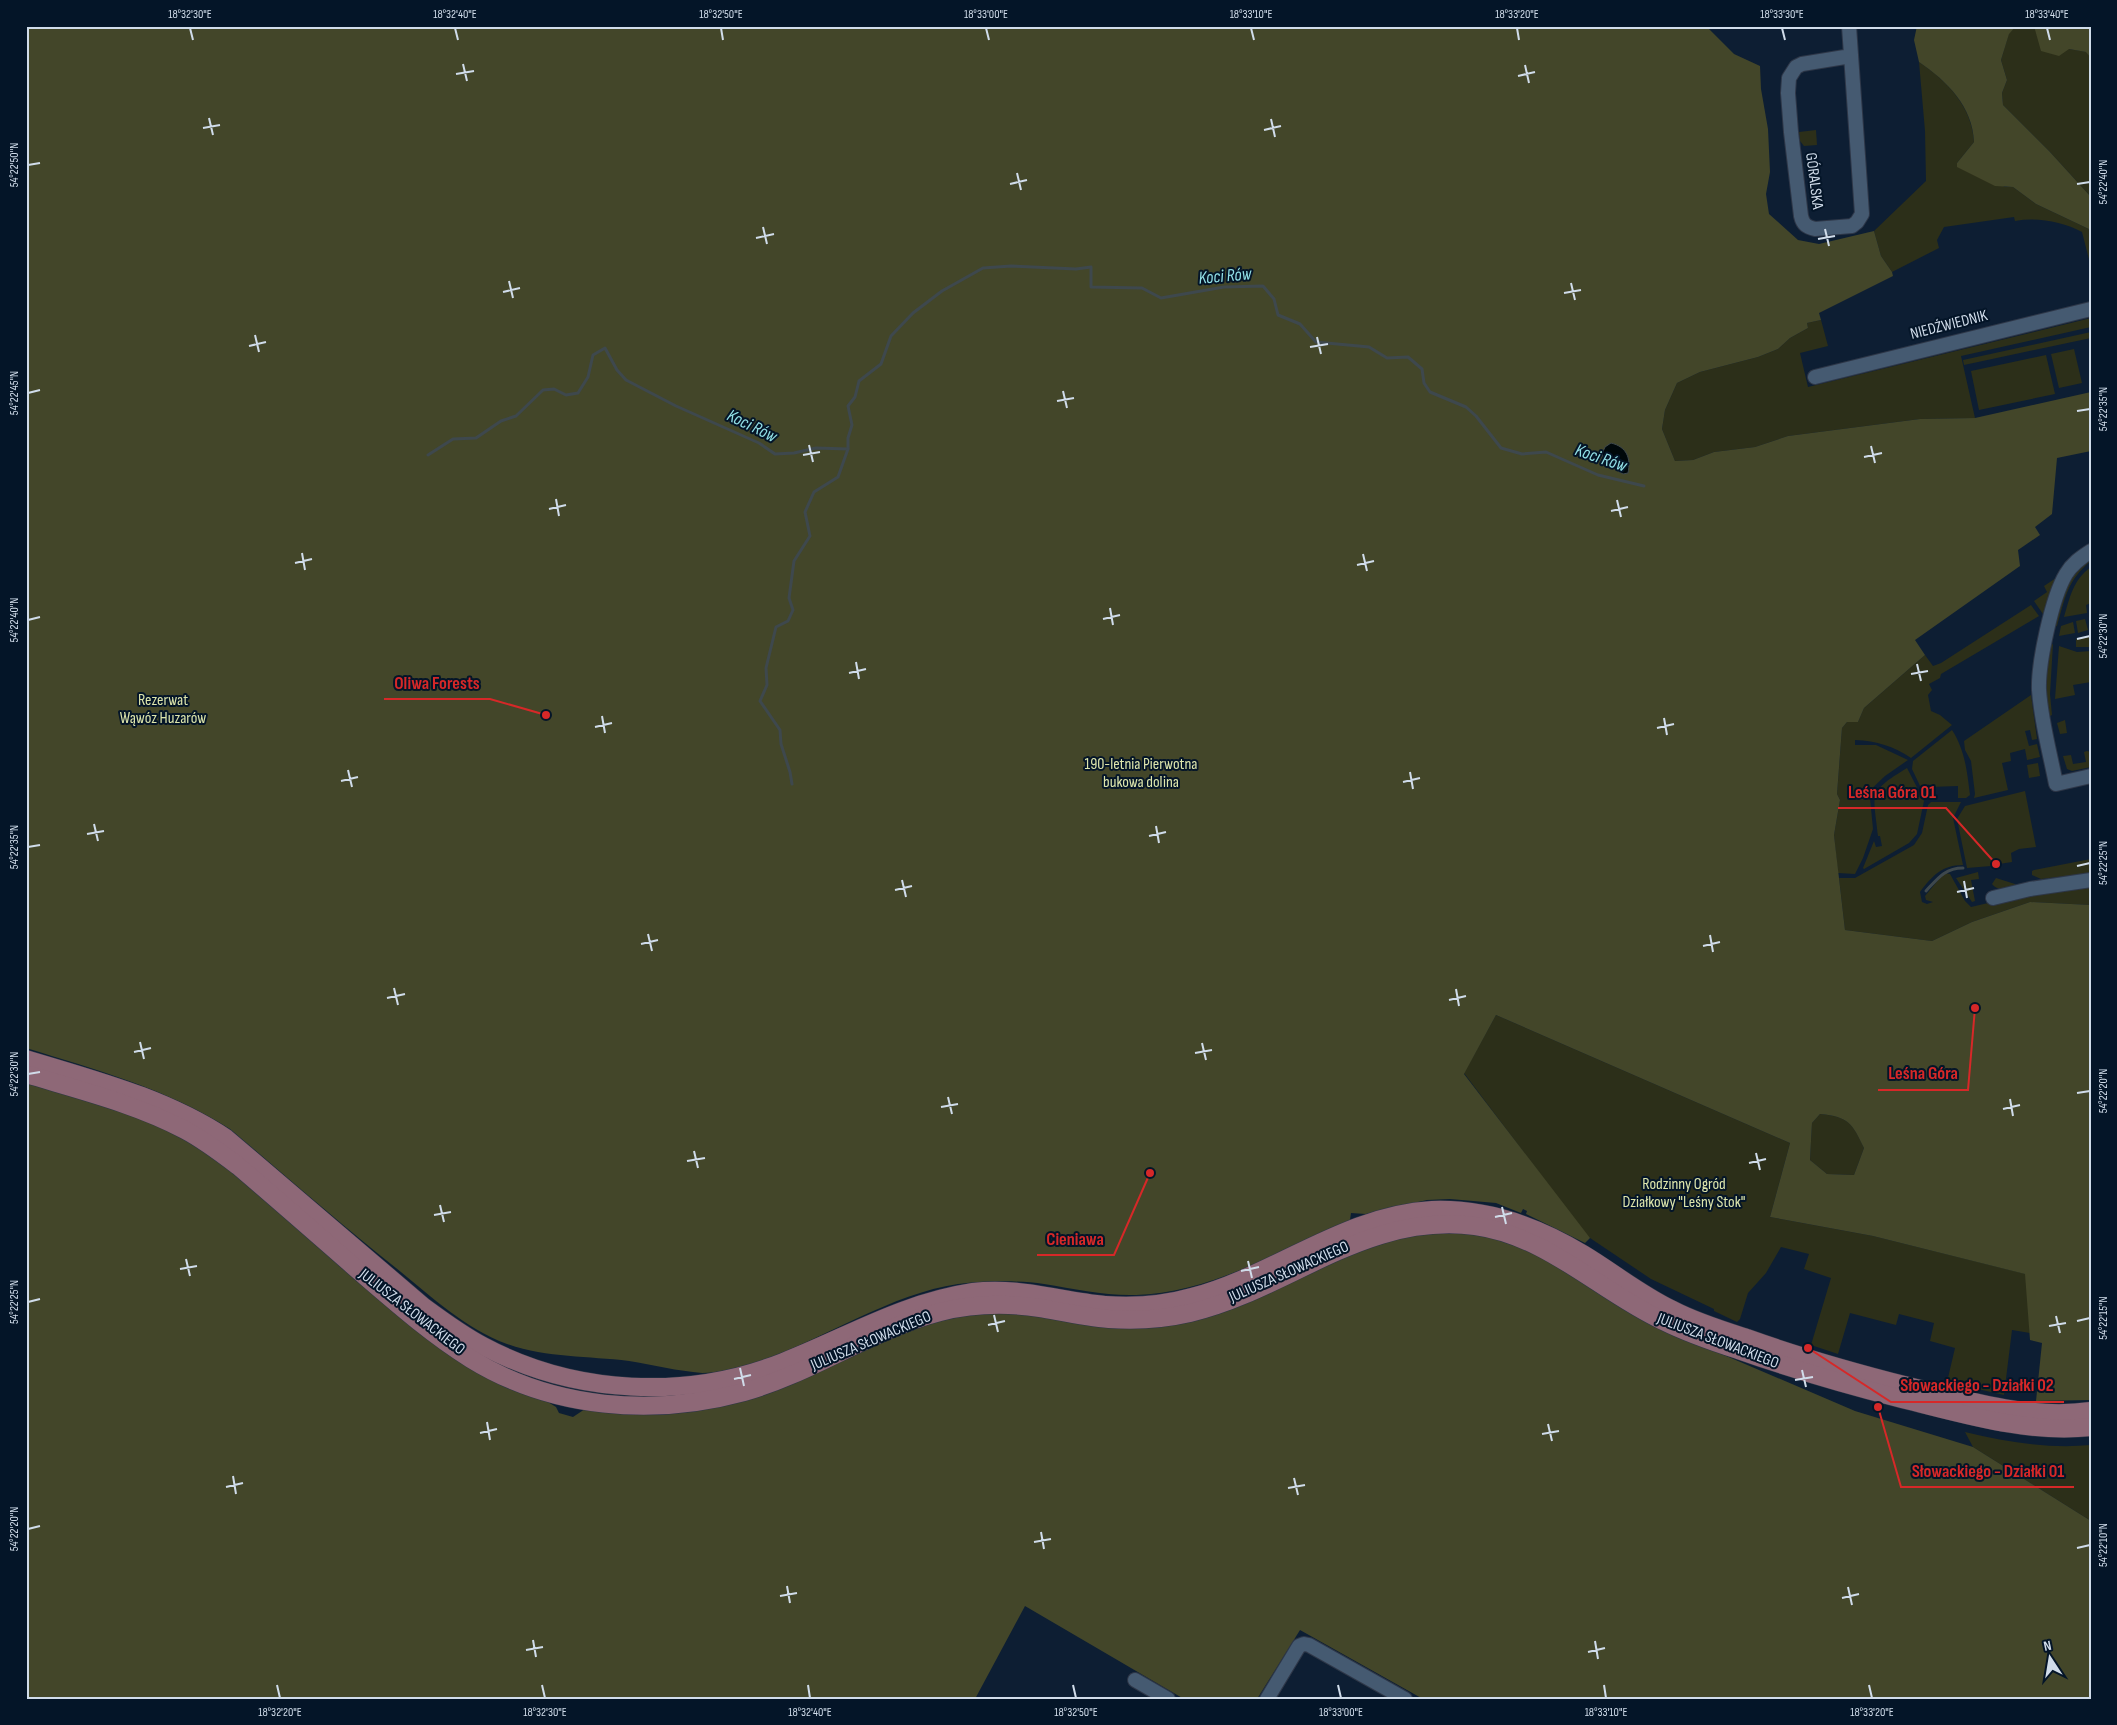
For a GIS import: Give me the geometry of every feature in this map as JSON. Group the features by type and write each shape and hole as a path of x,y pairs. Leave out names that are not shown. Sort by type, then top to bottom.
{"main road":[{"name":"JULIUSZA SŁOWACKIEGO","path":"28,1064 147,1098 178,1110 203,1123 226,1138 418,1302 456,1330 485,1347 516,1361 576,1380 610,1385 646,1387 708,1383 732,1378 779,1364 912,1306 952,1296 990,1290 1026,1292 1100,1304 1126,1306 1177,1301 1205,1294 1236,1282 1342,1232 1368,1223 1408,1213 1456,1210 1513,1220 1548,1235 1581,1253 1668,1308 1784,1352 1864,1375 2002,1408 2059,1414 2091,1411"},
{"name":"JULIUSZA SŁOWACKIEGO","path":"28,1064 185,1130 214,1147 411,1316 448,1344 508,1378 572,1399 637,1406 671,1406 719,1398 754,1389 789,1376 904,1324 938,1312 963,1308 1001,1305 1034,1307 1114,1320 1161,1318 1188,1313 1248,1292 1328,1254 1371,1237 1405,1228 1446,1224 1475,1226 1520,1237 1570,1263 1660,1320 1705,1339 1820,1378 2021,1426 2062,1429 2091,1427"}],"street":[{"name":"GÓRALSKA","path":"1849,26 1862,214 1852,226 1809,228 1802,221 1791,132 1788,93 1789,78 1796,67 1809,62 1851,56"},
{"name":"NIEDŹWIEDNIK","path":"1815,377 2091,309"},
{"path":"2091,551 2075,562 2061,583 2043,654 2039,688 2041,711 2056,784 2091,776"},
{"path":"1994,898 2030,889 2091,880"},
{"path":"1266,1699 1299,1646 1304,1644 1309,1645 1405,1699"},
{"path":"1135,1680 1168,1699"}],"green space":[{"path":"26,26 1706,26 1734,54 1760,66 1761,89 1768,129 1770,172 1766,194 1769,214 1798,240 1819,244 1874,231 1881,256 1893,276 1819,313 1821,320 1807,323 1808,328 1790,338 1778,349 1758,357 1700,372 1677,383 1665,410 1662,429 1675,461 1693,460 1714,452 1755,447 1788,436 1920,419 1975,418 2091,392 2091,451 2057,458 2052,514 2035,527 2040,535 2018,550 2020,566 1915,640 1925,655 1864,708 1858,722 1847,722 1842,728 1837,794 1840,800 1834,835 1845,930 1932,941 1972,922 2030,902 2091,905 2091,1400 2036,1401 2042,1343 2030,1340 2025,1274 1873,1236 1770,1217 1790,1143 1496,1015 1464,1074 1590,1238 1585,1243 1526,1214 1527,1211 1523,1209 1521,1213 1496,1203 1450,1199 1427,1200 1366,1214 1351,1213 1350,1220 1273,1256 1246,1268 1190,1287 1163,1293 1124,1295 1023,1282 958,1284 932,1289 880,1308 777,1355 751,1364 702,1373 629,1361 537,1352 522,1349 491,1337 462,1320 435,1300 230,1129 182,1103 131,1082 26,1048","holes":["1820,1114 1844,1119 1852,1127 1864,1148 1854,1175 1827,1174 1810,1160 1812,1123"]},
{"path":"1917,26 2016,26 2009,34 2001,60 2007,80 2002,93 2003,105 2091,197 2091,230 2036,204 2013,187 1995,186 1957,167 1957,163 1974,142 1969,117 1964,106 1948,86 1919,62 1914,40"},
{"path":"2016,26 2034,26 2069,49 2087,52 2091,58 2091,197 2003,105 2002,93 2007,80 2001,60 2009,33"},
{"path":"2034,26 2091,26 2091,58 2086,52 2069,49 2059,56 2041,51"},
{"path":"1919,62 1948,86 1963,106 1968,117 1974,142 1957,163 2005,187 2013,187 2036,204 2091,230 2091,267 2082,232 2067,225 2050,221 2015,221 2014,217 1944,227 1937,240 1939,248 1892,272 1881,256 1874,231 1926,181 1925,131"},
{"path":"1816,130 1817,145 1804,146 1800,141 1799,132"},
{"path":"2091,318 2091,327 1961,356 1975,418 1920,419 1788,436 1755,447 1714,452 1693,460 1675,461 1662,429 1665,410 1677,383 1700,372 1758,357 1778,349 1790,338 1808,328 1807,323 1821,320 1828,346 1800,353 1808,387"},
{"path":"2091,332 2091,338 1964,365 1963,360"},
{"path":"2074,349 2082,383 2059,388 2051,354"},
{"path":"2046,355 2055,394 1979,410 1971,371"},
{"path":"2091,558 2091,561 2077,575 2068,590 2057,626 2055,627 2069,581 2081,566"},
{"path":"2091,567 2091,603 2086,605 2087,613 2064,617 2076,583"},
{"path":"2056,578 2045,617 2034,601 2047,592 2044,586"},
{"path":"2031,605 2039,616 1941,674 1940,678 1929,684 1932,690 1928,695 1931,711 1940,715 1952,725 1911,758 1898,750 1884,745 1855,740 1855,745 1876,745 1908,760 1885,776 1864,796 1865,800 1870,798 1873,829 1855,874 1838,873 1834,835 1840,800 1837,794 1842,728 1847,722 1858,722 1864,708 1925,655 1933,666 1941,663"},
{"path":"2085,619 2088,630 2078,633 2076,621"},
{"path":"2073,622 2075,633 2059,636 2061,626"},
{"path":"2089,636 2091,647 2076,647 2076,639"},
{"path":"2053,644 2050,694 2052,715 2050,716 2047,709 2045,691 2049,653"},
{"path":"2059,646 2077,652 2091,651 2091,682 2073,685 2075,695 2055,699"},
{"path":"2031,695 2037,739 2032,740 2030,730 2025,731 2029,746 2037,744 2040,757 2027,760 2025,749 2010,753 2011,761 2002,763 2008,790 1974,798 1971,761 1965,750 1964,741"},
{"path":"2065,720 2067,733 2060,734 2057,723"},
{"path":"1952,730 1960,745 1965,761 1970,795 1966,798 1958,798 1958,786 1930,787 1929,784 1922,790 1912,769 1913,761"},
{"path":"2084,752 2091,752 2091,767 2072,771 2067,769 2063,756 2071,755 2073,764 2086,762"},
{"path":"2038,763 2040,776 2029,778 2027,765"},
{"path":"1907,768 1924,801 1917,834 1909,843 1864,869 1874,841 1876,847 1882,846 1880,836 1878,836 1875,811 1876,795 1885,783"},
{"path":"2025,791 2036,847 2019,849 2011,853 2012,862 1999,864 1998,861 1991,863 1991,866 1967,868 1957,819 1965,806"},
{"path":"1931,802 1961,802 1953,818 1963,865 1943,869 1933,876 1920,892 1922,902 1927,904 1933,902 1926,900 1925,896 1944,873 1950,874 1965,901 1971,907 2018,896 2091,886 2091,905 2030,902 1972,922 1932,941 1845,930 1839,878 1855,878 1914,845 1922,833 1928,805"},
{"path":"2091,859 2091,873 2041,879 2032,875 2034,870"},
{"path":"1978,872 1979,879 1971,880 1975,901 1972,902 1956,878"},
{"path":"1996,878 2016,886 2003,889 1997,888 1992,884"},
{"name":"Rodzinny Ogród Działkowy \"Leśny Stok\"","path":"1496,1015 1790,1143 1770,1217 1873,1236 2026,1274 2030,1333 2012,1330 2004,1395 1947,1382 1955,1348 1930,1341 1934,1323 1899,1314 1896,1325 1850,1313 1838,1354 1811,1345 1831,1278 1804,1269 1809,1254 1781,1247 1766,1273 1748,1293 1740,1319 1737,1322 1651,1279 1587,1236 1464,1073"},
{"path":"26,1081 154,1122 191,1142 220,1161 347,1268 549,1399 548,1402 556,1407 559,1413 573,1417 585,1409 662,1413 706,1409 767,1392 897,1334 961,1314 997,1311 1102,1325 1345,1254 1406,1234 1472,1233 1511,1241 1544,1255 1654,1325 1855,1411 1973,1447 2091,1521 2091,1699 1423,1699 1300,1630 1257,1699 1184,1699 1025,1606 975,1699 26,1699"},
{"path":"1820,1114 1844,1119 1856,1133 1864,1148 1854,1175 1827,1174 1810,1160 1812,1123"},
{"path":"1965,1432 2028,1444 2059,1446 2091,1445 2091,1521 1973,1447"}],"shaded area":[{"path":"1611,443 1621,447 1627,454 1629,463 1628,473 1623,474 1606,463 1602,454 1605,447"}],"waterway":[{"name":"Koci Rów","path":"428,455 453,439 476,438 501,421 516,416 543,390 554,389 566,395 578,393 588,377 593,355 605,348 617,370 626,380 676,406 759,443 775,454 794,453 816,448 848,449 848,438 852,425 848,406 855,397 859,381 881,364 891,336 913,313 942,291 983,268 1011,266 1076,269 1091,267 1091,287 1142,288 1161,298 1224,287 1263,286 1274,299 1278,315 1300,324 1316,342 1369,347 1387,358 1408,357 1422,369 1424,383 1430,392 1466,407 1476,416 1501,448 1522,454 1546,452 1598,475 1644,486"},
{"path":"792,784 781,744 780,730 760,701 767,685 766,668 776,627 788,621 793,610 789,598 794,561 810,536 805,512 814,492 838,477 848,449"},
{"path":"1926,891 1938,878 1947,872 1963,868"}],"place":[{"name":"Oliwa Forests","path":"546,715"},
{"name":"Leśna Góra 01","path":"1996,864"},
{"name":"Leśna Góra","path":"1975,1008"},
{"name":"Cieniawa","path":"1150,1173"},
{"name":"Słowackiego - Działki 02","path":"1808,1348"},
{"name":"Słowackiego - Działki 01","path":"1878,1407"}],"park label":[{"name":"Rezerwat Wąwóz Huzarów","path":"163,709"},
{"name":"190-letnia Pierwotna bukowa dolina","path":"1141,773"}]}
